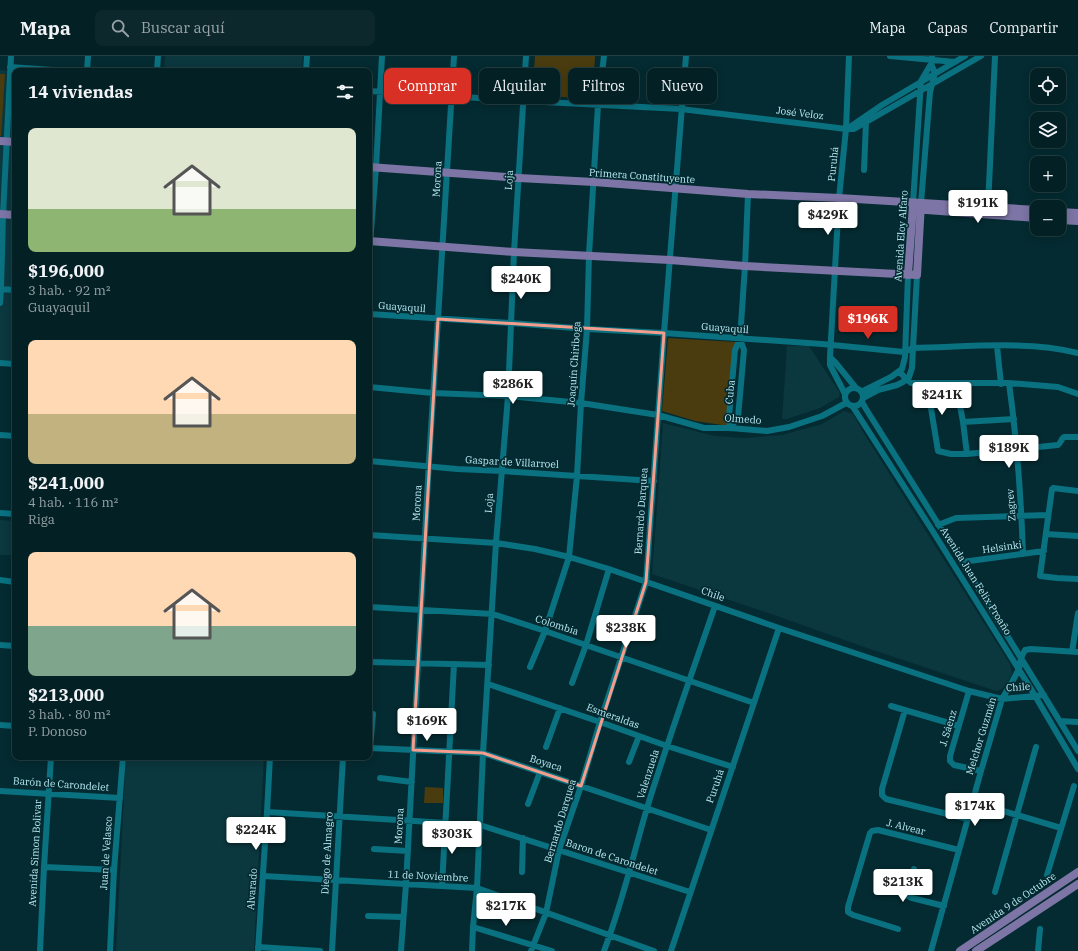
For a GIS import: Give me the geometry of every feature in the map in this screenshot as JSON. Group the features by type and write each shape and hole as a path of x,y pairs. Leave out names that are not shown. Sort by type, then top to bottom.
{"main road":[{"name":"Primera Constituyente","path":"372,167 748,194 839,198 917,206"},
{"path":"917,206 988,207 1030,210"},
{"path":"917,206 1030,217"},
{"name":"Avenida Eloy Alfaro","path":"917,206 917,275"},
{"name":"Avenida Eloy Alfaro","path":"908,275 917,206"},
{"path":"1066,212 1078,213"},
{"path":"1,214 12,215"},
{"path":"1066,220 1078,221"},
{"path":"372,241 514,252 670,260 835,272 917,275"},
{"name":"Avenida 9 de Octubre","path":"960,951 1078,872"},
{"name":"Avenida 9 de Octubre","path":"976,951 988,947 1078,884"}],"street":[{"path":"0,303 1,214 7,141 11,56"},
{"path":"87,68 88,56"},
{"path":"157,68 158,56"},
{"path":"306,68 307,56"},
{"path":"372,167 380,92 382,56"},
{"name":"Morona","path":"453,68 454,56"},
{"name":"Loja","path":"525,68 526,56"},
{"name":"Joaquín Chiriboga","path":"530,667 545,631 569,557 577,476 587,329 589,255 598,105 604,56"},
{"name":"Bernardo Darquea","path":"532,948 546,913 559,850 646,582 686,56"},
{"name":"Puruhá","path":"830,345 839,198 846,129 849,56"},
{"path":"890,56 955,62"},
{"path":"846,129 882,105 964,56"},
{"path":"846,129 854,129 982,56"},
{"path":"988,207 995,56"},
{"path":"921,81 931,60"},
{"path":"931,60 935,74"},
{"path":"10,67 24,68"},
{"name":"Avenida Eloy Alfaro","path":"917,206 932,85 935,74"},
{"name":"Avenida Eloy Alfaro","path":"917,206 921,81"},
{"name":"José Veloz","path":"372,91 384,92"},
{"name":"José Veloz","path":"560,103 681,109 846,129"},
{"name":"Morona","path":"401,951 414,750 428,466 451,104"},
{"name":"Loja","path":"472,951 477,888 483,753 496,543 508,396 514,252 524,104"},
{"path":"864,170 866,122"},
{"name":"Cuba","path":"730,428 729,417 735,350 740,339 748,194"},
{"name":"Avenida Eloy Alfaro","path":"900,372 904,357 908,275"},
{"name":"Avenida Eloy Alfaro","path":"908,378 912,368 917,275"},
{"path":"1,289 12,290"},
{"name":"Guayaquil","path":"372,314 664,333 904,352 913,348 1043,346 1078,353"},
{"name":"Cuba","path":"730,428 738,417 739,410 744,350 740,339"},
{"path":"830,345 830,365 845,394 844,397 846,403 853,407 858,406 861,395 900,372 912,383 1009,384 1058,387 1078,394"},
{"path":"997,346 1001,384"},
{"name":"Avenida Juan Felix Proaño","path":"830,357 861,395 866,409 1078,751"},
{"path":"0,363 12,364"},
{"path":"845,394 850,389 861,395 897,385 908,378"},
{"path":"956,383 967,454"},
{"path":"927,384 938,451 951,454 967,454 1058,445 1064,437 1078,437"},
{"name":"Zagrev","path":"1009,384 1017,449 1022,516 1022,554"},
{"name":"Olmedo","path":"372,387 433,393 508,396 581,403 658,415 704,428 730,428 766,431 789,427 822,416 846,403"},
{"name":"Avenida Juan Felix Proaño","path":"853,407 1019,668 1078,769"},
{"path":"963,422 1014,419"},
{"path":"0,435 12,436"},
{"name":"Gaspar de Villarroel","path":"372,461 654,481"},
{"path":"1078,491 1052,489 1040,576 1078,579"},
{"path":"0,513 12,514"},
{"path":"938,525 956,518 1048,515"},
{"path":"1046,534 1078,536"},
{"name":"Chile","path":"372,535 496,543 535,549 569,557 970,691 1002,699 1044,695"},
{"name":"Helsinki","path":"962,562 1044,551"},
{"path":"572,683 586,645 609,570"},
{"path":"0,580 12,582"},
{"name":"Valenzuela","path":"604,951 610,936 647,808 715,606"},
{"name":"Colombia","path":"372,607 492,614 754,703"},
{"path":"1021,658 1025,650 1047,649 1075,652 1078,613"},
{"name":"Puruhá","path":"670,951 779,628"},
{"path":"0,646 12,646"},
{"name":"Melchor Guzmán","path":"931,951 1002,699 1019,668 1021,658"},
{"path":"372,662 489,665"},
{"path":"442,886 454,664"},
{"name":"Esmeraldas","path":"488,684 667,746 733,767"},
{"name":"J. Sáenz","path":"970,691 950,756 950,762 954,765 981,771"},
{"path":"891,706 959,726"},
{"path":"546,747 560,708"},
{"path":"905,710 882,789 882,795 886,799 968,819"},
{"path":"372,731 374,714"},
{"path":"1060,721 1078,722"},
{"path":"0,725 12,726"},
{"path":"629,762 639,736"},
{"path":"996,892 1036,747"},
{"name":"Boyaca","path":"372,748 483,753 711,830"},
{"name":"Avenida Simon Bolivar","path":"40,951 51,760"},
{"name":"Juan de Velasco","path":"110,951 114,870 123,760"},
{"name":"Alvarado","path":"258,949 270,760"},
{"name":"Diego de Almagro","path":"332,951 343,760"},
{"path":"528,804 540,772"},
{"path":"380,778 412,782"},
{"path":"1047,875 1074,786"},
{"name":"Barón de Carondelet","path":"0,790 120,798"},
{"path":"973,802 1061,828"},
{"name":"Baron de Carondelet","path":"267,812 480,825 690,892"},
{"name":"J. Alvear","path":"898,929 852,915 848,912 848,907 870,833 878,830 959,850"},
{"path":"522,872 523,838"},
{"path":"374,849 408,851"},
{"path":"44,867 114,870"},
{"path":"914,869 907,892 908,896 944,906"},
{"name":"11 de Noviembre","path":"263,876 477,888 642,949 654,951"},
{"path":"368,916 403,917"},
{"path":"473,927 532,948 552,951"},
{"path":"1038,951 1040,930"},
{"path":"258,949 320,951"}],"highlighted area":[{"path":"438,319 664,333 646,582 581,786 483,753 413,750"}],"shaded area":[{"path":"165,56 303,56 302,68 164,68"},
{"path":"535,56 595,56 594,68 568,68 568,97 560,97 560,68 534,68"},
{"path":"0,70 12,71 12,361 0,360"},
{"path":"0,74 5,74 1,136 0,136"},
{"path":"668,338 736,342 729,426 695,421 662,411"},
{"path":"787,346 809,346 840,393 839,397 820,408 787,419 782,419"},
{"path":"844,411 853,414 1010,664 1012,673 1002,689 996,691 652,574 663,423 715,436 744,438 782,435 822,424"},
{"path":"0,520 12,521 12,555 0,555"},
{"path":"126,760 264,760 254,951 116,951"},
{"path":"425,787 443,788 443,803 424,803"}]}
